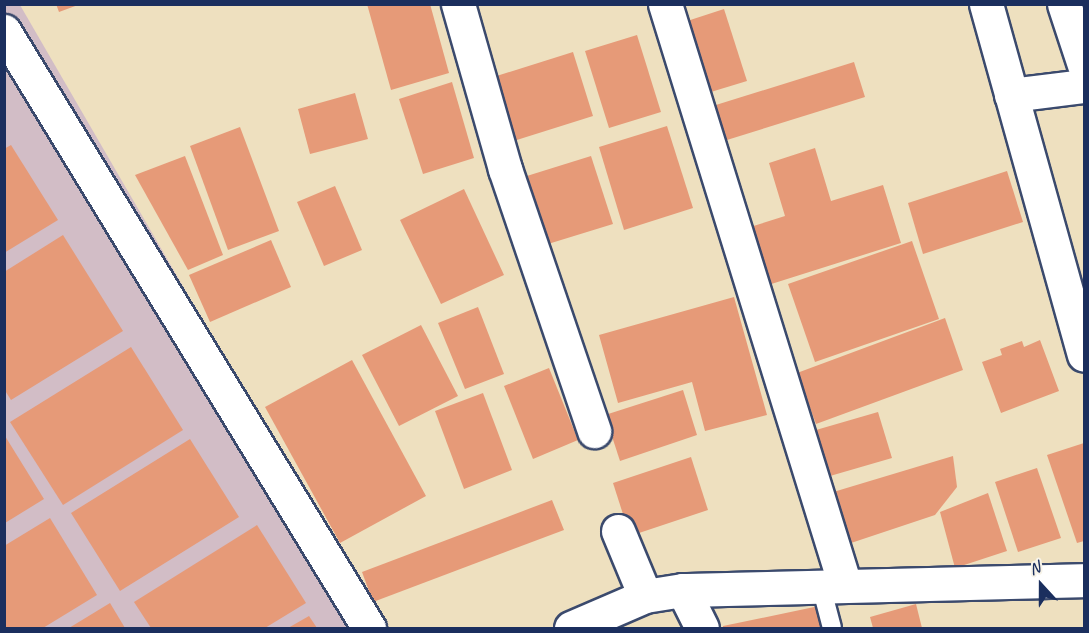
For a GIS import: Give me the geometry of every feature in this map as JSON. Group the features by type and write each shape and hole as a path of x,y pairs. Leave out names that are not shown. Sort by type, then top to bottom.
{"street":[{"path":"458,4 505,169 594,431"},
{"path":"665,4 833,585"},
{"path":"986,4 1084,355"},
{"path":"1064,4 1084,65"},
{"path":"4,32 369,628"},
{"path":"1011,95 1084,86"},
{"path":"618,531 645,596"},
{"path":"571,628 645,596 683,590 1084,580"},
{"path":"683,590 702,628"}],"lane":[{"path":"832,628 833,585"}],"shaded area":[{"path":"4,5 20,5 381,628 5,628"}],"building":[{"path":"56,4 78,4 78,5 59,12"},
{"path":"367,4 430,4 449,73 391,90"},
{"path":"724,9 747,81 701,95 678,24"},
{"path":"637,35 661,112 609,128 585,51"},
{"path":"573,52 593,116 507,143 487,79"},
{"path":"854,62 865,97 714,144 703,109"},
{"path":"452,82 474,158 423,174 399,99"},
{"path":"355,93 368,139 310,154 298,109"},
{"path":"667,126 693,208 624,230 599,147"},
{"path":"240,127 279,231 228,250 190,146"},
{"path":"11,145 58,220 4,253 4,149"},
{"path":"815,148 831,201 883,185 901,243 765,286 747,228 785,216 769,163"},
{"path":"185,156 223,255 188,270 135,175"},
{"path":"591,156 613,224 535,248 514,180"},
{"path":"1007,171 1023,222 923,254 908,203"},
{"path":"335,186 362,250 324,266 297,202"},
{"path":"464,189 504,275 441,304 400,220"},
{"path":"63,235 123,331 11,400 4,389 4,272"},
{"path":"271,240 291,287 210,322 189,275"},
{"path":"912,241 939,319 815,362 788,284"},
{"path":"734,297 767,415 705,431 692,382 618,403 599,335"},
{"path":"478,307 504,374 465,389 438,323"},
{"path":"945,318 963,370 816,424 797,373"},
{"path":"421,325 458,396 399,426 362,355"},
{"path":"1040,340 1059,391 1001,413 982,362 1002,355 1000,349 1022,341 1024,347"},
{"path":"131,347 183,430 63,505 10,422"},
{"path":"352,360 426,496 340,543 265,407"},
{"path":"549,368 578,440 533,459 504,386"},
{"path":"683,390 697,435 620,461 605,415"},
{"path":"483,393 512,470 464,489 435,411"},
{"path":"878,412 892,458 830,476 816,430"},
{"path":"5,436 44,499 5,523"},
{"path":"190,439 239,517 120,591 71,513"},
{"path":"1084,443 1084,541 1077,543 1047,455"},
{"path":"953,456 957,487 935,515 845,545 830,493"},
{"path":"691,457 708,510 630,536 613,483"},
{"path":"1037,468 1061,538 1018,552 995,482"},
{"path":"988,493 1007,551 955,568 940,512"},
{"path":"552,500 564,530 373,602 362,572"},
{"path":"50,518 97,595 43,628 4,628 4,546"},
{"path":"257,525 306,603 265,628 151,628 134,602"},
{"path":"110,603 125,628 69,628"},
{"path":"916,604 922,628 873,628 870,617"},
{"path":"819,606 823,628 723,628 723,626"},
{"path":"309,616 317,628 288,628"}]}
